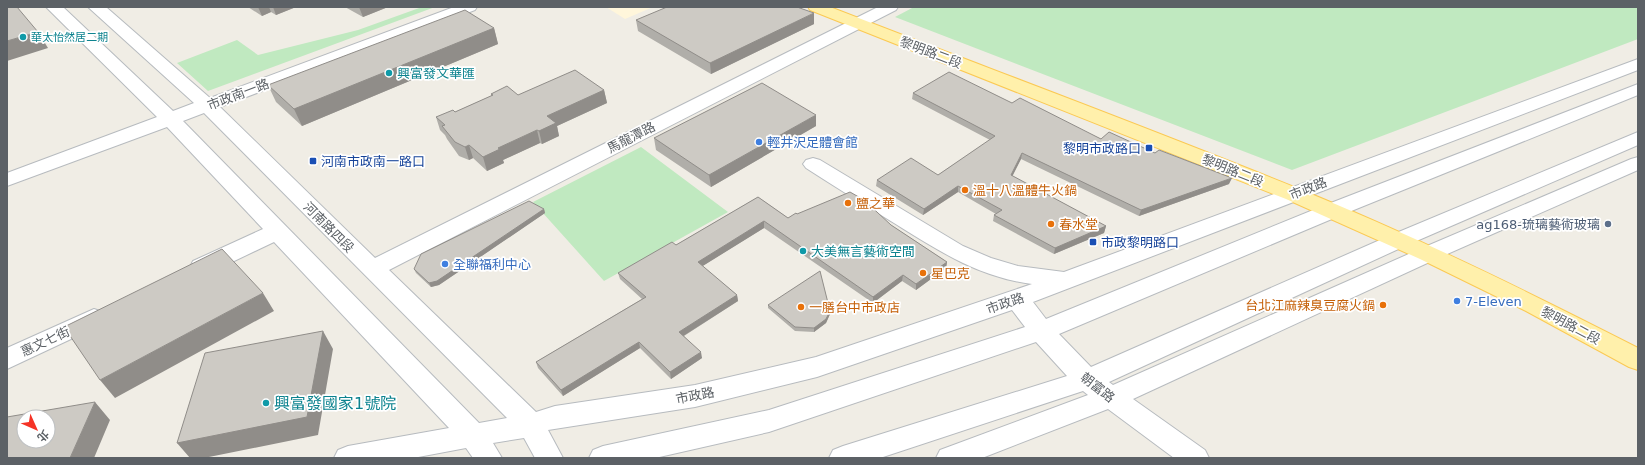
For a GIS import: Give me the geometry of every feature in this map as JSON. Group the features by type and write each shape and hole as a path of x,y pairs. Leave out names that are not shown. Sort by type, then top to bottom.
{"main road":[{"name":"黎明路二段","path":"816,7 1294,194 1428,254 1534,305 1638,360"}],"street":[{"path":"54,7 170,119 278,231 472,434 488,458"},
{"name":"河南路四段","path":"96,7 207,105 531,425 549,458"},
{"name":"市政南一路","path":"7,180 469,7"},
{"name":"馬龍潭路","path":"372,269 890,7"},
{"name":"市政路","path":"348,458 472,434 531,425 555,417 695,396 817,367 1017,299 1638,64"},
{"path":"1619,71 1638,80"},
{"path":"603,458 769,421 1041,331 1331,211 1638,89"},
{"path":"843,458 1087,380 1397,240 1638,138"},
{"path":"950,458 1111,397 1428,254 1638,163"},
{"path":"813,164 954,251 976,261 1018,274 1065,280"},
{"path":"185,275 278,231"},
{"name":"朝富路","path":"1017,299 1041,331 1087,380 1195,458"},
{"name":"惠文七街","path":"7,359 114,308"}],"shaded area":[{"path":"606,7 653,7 625,19"}],"green space":[{"path":"422,7 435,7 208,91 177,63 237,40 258,55 358,30"},
{"path":"914,7 1638,7 1638,39 1292,170 895,17"},
{"path":"641,147 728,212 604,281 533,202"}],"building":[{"path":"7,7 17,7 38,32 7,41"},
{"path":"667,7 797,7 814,13 710,63 636,20"},
{"path":"465,10 494,28 294,109 268,85"},
{"path":"575,70 604,90 547,116 556,123 498,148 500,149 483,157 469,145 465,147 455,142 442,126 445,125 436,117 453,110 455,112 493,95 491,94 507,86 518,95"},
{"path":"949,72 1012,103 1020,98 1101,139 1109,132 1155,153 1159,150 1232,178 1141,210 1022,153 1011,175 1106,226 1055,248 994,215 1002,210 958,186 924,209 877,180 911,158 938,175 995,136 913,93"},
{"path":"762,83 816,115 709,175 654,138"},
{"path":"850,192 864,200 891,225 947,262 916,284 903,275 873,297 764,221 698,262 737,295 679,332 701,352 670,372 639,342 561,390 536,362 646,297 618,273 672,242 676,245 758,197 788,218 796,213 797,214"},
{"path":"529,201 544,209 437,281 429,283 414,269 421,254"},
{"path":"222,249 263,293 100,380 64,327"},
{"path":"820,271 830,311 826,319 814,328 795,327 768,305"},
{"name":"興富發國家1號院","path":"323,331 307,417 177,443 205,353"},
{"path":"95,402 70,458 7,458 7,417 16,415 16,449 56,449 56,409 54,409"}],"place":[{"name":"華太怡然居二期","path":"23,37"},
{"name":"興富發文華匯","path":"389,73"},
{"name":"輕井沢足體會館","path":"759,142"},
{"name":"黎明市政路口","path":"1149,148"},
{"name":"河南市政南一路口","path":"313,161"},
{"name":"溫十八溫體牛火鍋","path":"965,190"},
{"name":"鹽之華","path":"848,203"},
{"name":"春水堂","path":"1051,224"},
{"name":"ag168-琉璃藝術玻璃","path":"1608,224"},
{"name":"市政黎明路口","path":"1093,242"},
{"name":"大美無言藝術空間","path":"803,251"},
{"name":"全聯福利中心","path":"445,264"},
{"name":"星巴克","path":"923,273"},
{"name":"7-Eleven","path":"1457,301"},
{"name":"台北江麻辣臭豆腐火鍋","path":"1383,305"},
{"name":"一膳台中市政店","path":"801,307"},
{"name":"興富發國家1號院","path":"266,403"}]}
